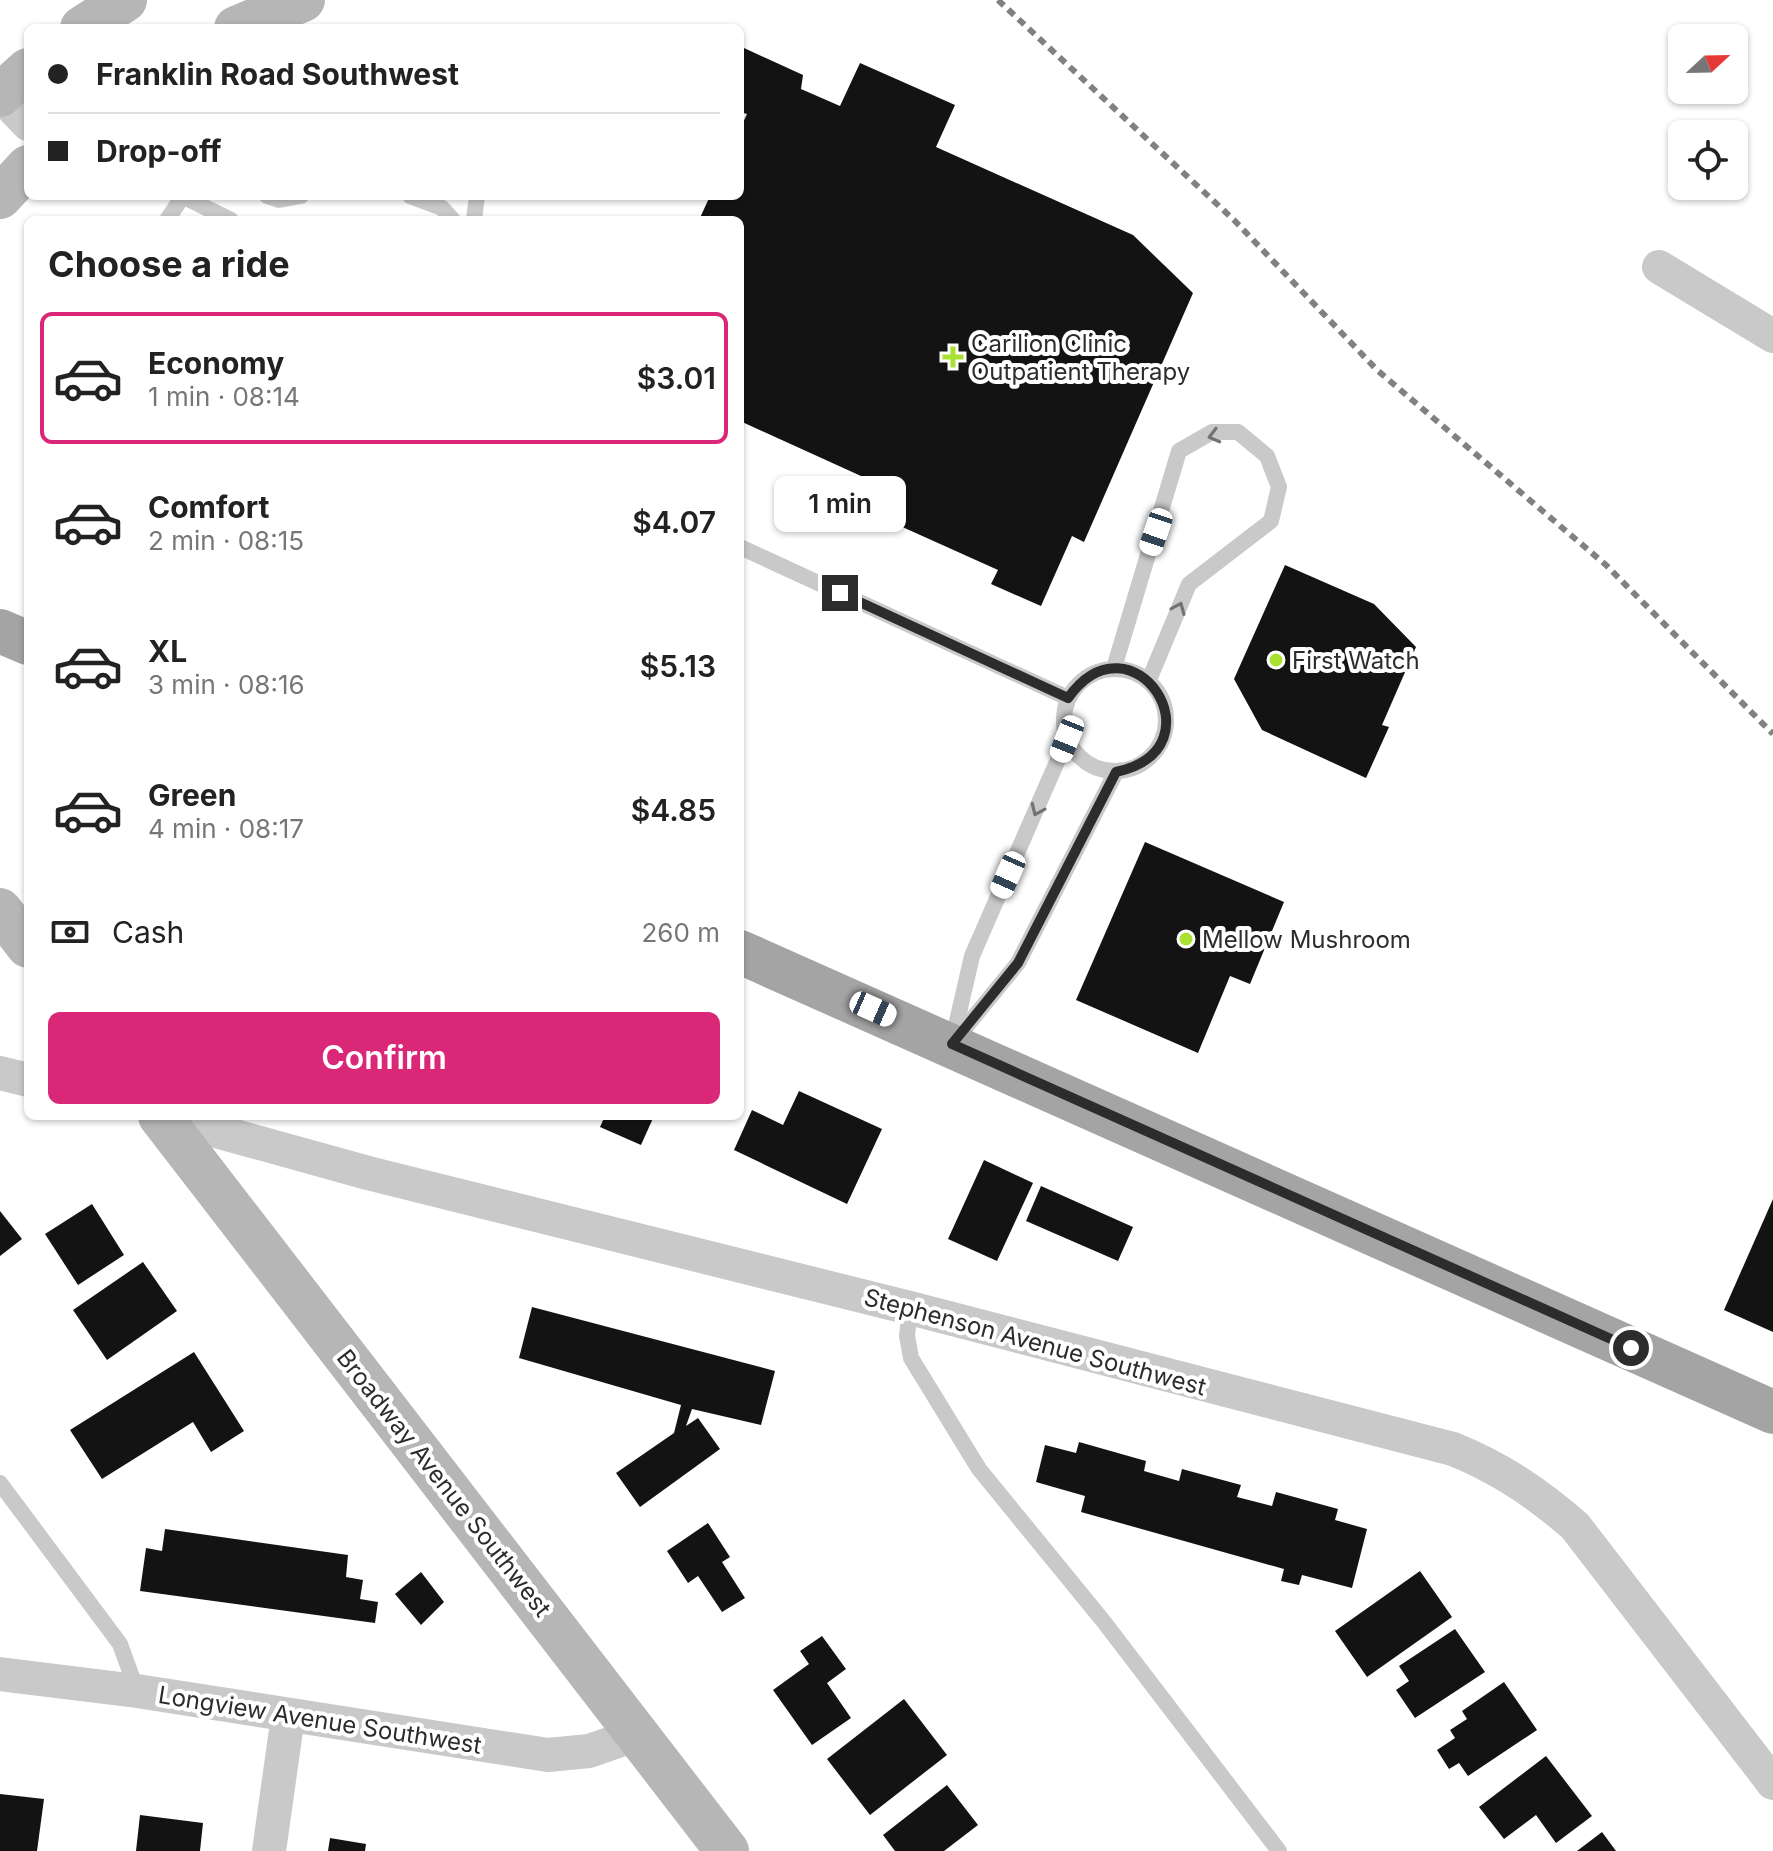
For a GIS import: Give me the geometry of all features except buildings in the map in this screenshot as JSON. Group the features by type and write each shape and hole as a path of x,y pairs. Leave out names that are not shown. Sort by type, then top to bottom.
{"main road":[{"path":"0,631 24,641"},
{"path":"744,954 1773,1412"}],"street":[{"path":"88,24 125,0"},
{"path":"250,24 303,0"},
{"path":"24,74 0,95 24,120"},
{"path":"0,197 24,171"},
{"path":"1659,267 1773,336"},
{"path":"0,910 24,941"},
{"path":"0,1073 24,1079"},
{"name":"Broadway Avenue Southwest","path":"164,1120 727,1851"},
{"name":"Stephenson Avenue Southwest","path":"176,1120 368,1173 910,1308 1453,1449 1491,1464 1536,1492 1575,1526 1773,1783"},
{"name":"Longview Avenue Southwest","path":"0,1674 137,1691 548,1755 589,1751 638,1734"},
{"path":"269,1851 288,1716"}],"lane":[{"path":"190,200 223,216"},
{"path":"421,200 442,208 449,216"},
{"path":"1114,668 1179,451 1212,432 1238,432 1267,456 1279,487 1271,521 1189,584 1149,680"},
{"path":"744,549 1068,698"},
{"path":"1114,668 1132,670 1149,680 1164,706 1164,737 1153,755 1136,767 1116,772 1096,768 1079,756 1067,739 1064,718 1068,698 1079,682 1095,672 1114,668"},
{"path":"952,1044 972,956 1067,739"},
{"path":"952,1044 1018,963 1116,772"},
{"path":"910,1308 907,1336 911,1358 979,1469 1104,1622 1279,1851"},
{"path":"0,1483 54,1561 120,1644 137,1691"}],"railway":[{"path":"998,0 1234,220 1377,370 1606,565 1773,734"}],"place":[{"name":"Carilion Clinic Outpatient Therapy","path":"953,357"},
{"name":"First Watch","path":"1276,660"},
{"name":"Mellow Mushroom","path":"1186,939"}],"route":[{"path":"840,593 1068,698 1079,682 1095,672 1114,668 1132,670 1149,680 1162,696 1167,717 1164,737 1153,755 1136,767 1116,772 1018,963 952,1044 1631,1348"}]}
